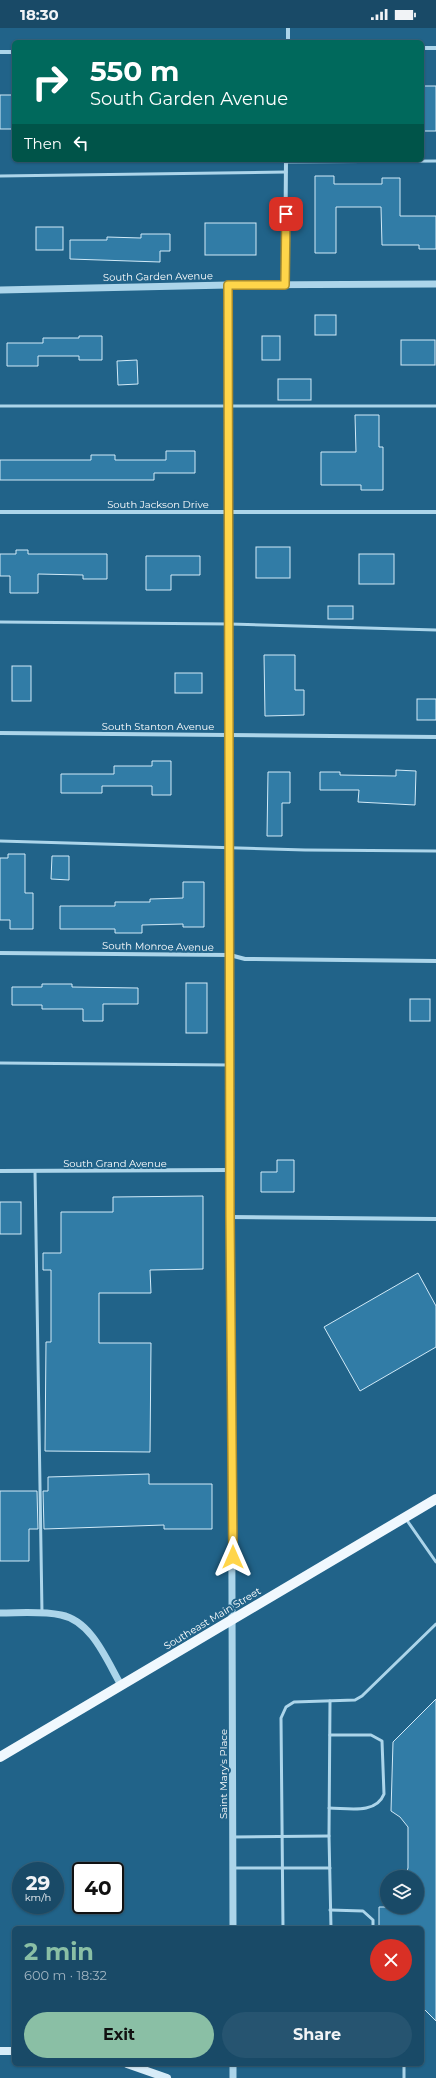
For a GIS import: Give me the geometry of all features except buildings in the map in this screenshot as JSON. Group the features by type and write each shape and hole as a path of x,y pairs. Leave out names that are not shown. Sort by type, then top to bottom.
{"main road":[{"name":"Southeast Main Street","path":"0,1757 436,1499"},
{"path":"0,2051 12,2051"},
{"path":"133,2066 167,2078"}],"street":[{"path":"288,28 288,40"},
{"path":"424,48 436,48"},
{"path":"0,52 12,52"},
{"path":"285,285 286,162"},
{"name":"South Garden Avenue","path":"0,290 228,285 436,284"},
{"name":"Saint Mary's Place","path":"228,285 230,512 230,1217 233,1619 233,1926"},
{"name":"South Jackson Drive","path":"0,512 436,512"},
{"name":"South Stanton Avenue","path":"0,733 436,737"},
{"name":"South Monroe Avenue","path":"0,953 230,955 245,960 436,961"},
{"name":"South Grand Avenue","path":"0,1172 230,1170"},
{"path":"230,1217 436,1219"},
{"path":"0,1613 42,1613 62,1615 74,1620 91,1636 121,1685"},
{"path":"233,2066 233,2078"}],"lane":[{"path":"424,161 436,161"},
{"path":"0,176 286,172"},
{"path":"0,406 436,406"},
{"path":"0,622 230,624 436,630"},
{"path":"0,841 436,851"},
{"path":"0,1063 230,1066"},
{"path":"35,1171 42,1613"},
{"path":"405,1518 436,1562"},
{"path":"283,1926 281,1718 286,1707 294,1702 355,1700 362,1696 436,1624"},
{"path":"330,1701 329,1836 331,1926"},
{"path":"329,1808 372,1808 381,1801 384,1794 382,1741 371,1735 330,1735"},
{"path":"233,1837 329,1836"},
{"path":"233,1868 330,1868"},
{"path":"330,1910 363,1911 373,1920 373,1926"},
{"path":"404,2066 404,2078"}],"route":[{"path":"233,1557 230,1217 230,512 228,285 285,285 286,214"}]}
